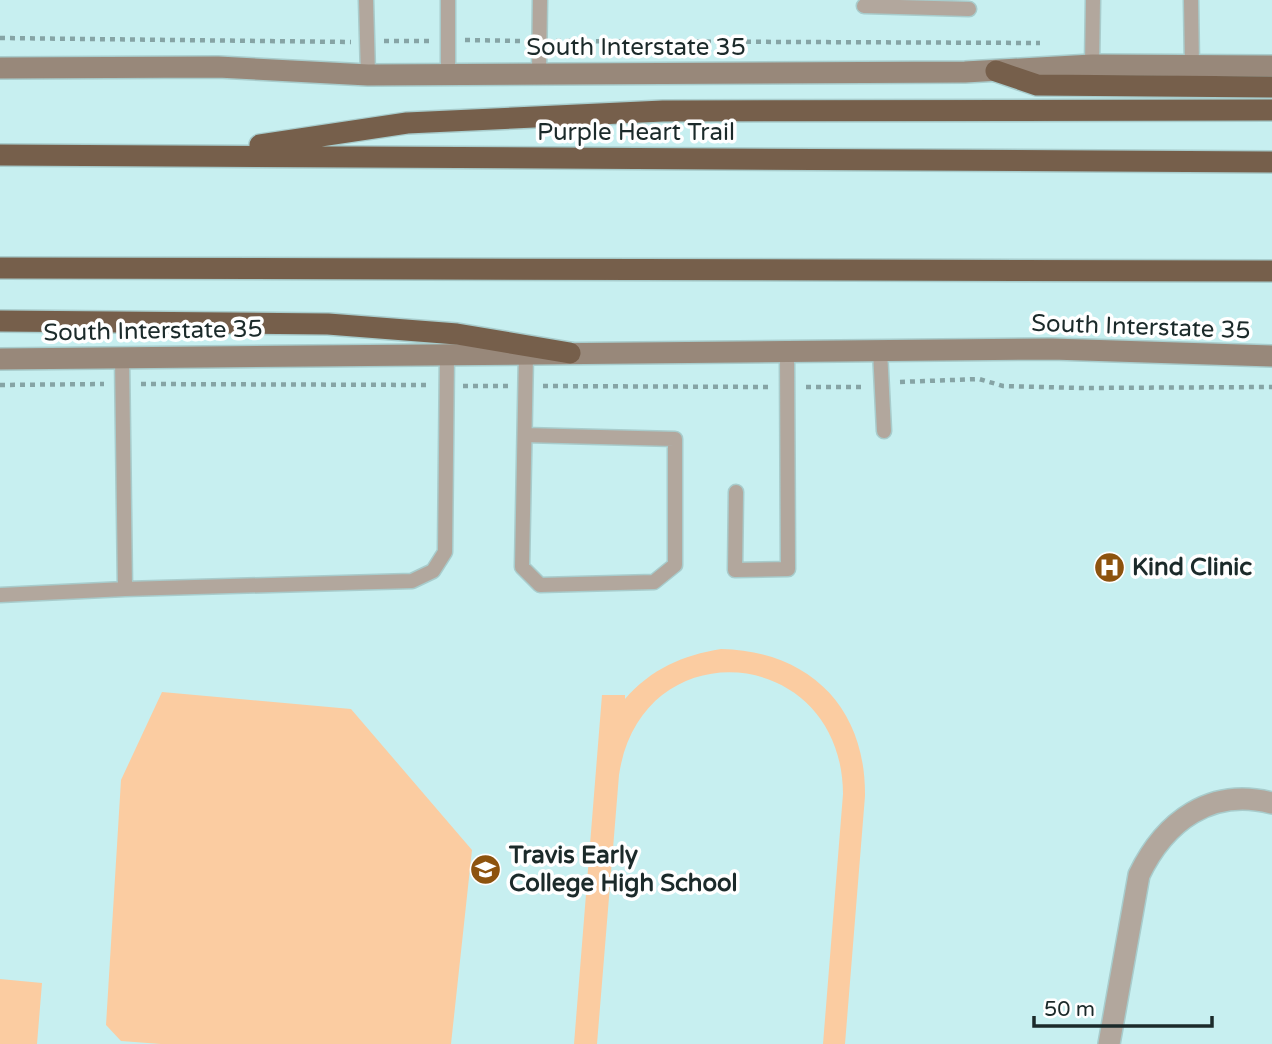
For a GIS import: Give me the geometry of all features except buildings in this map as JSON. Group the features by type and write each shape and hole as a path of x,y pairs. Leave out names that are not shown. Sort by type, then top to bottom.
{"highway":[{"path":"996,71 1037,85 1272,87"},
{"path":"192,155 407,123 649,112 1272,110"},
{"name":"Purple Heart Trail","path":"0,155 1272,162"},
{"path":"0,268 1272,271"},
{"path":"0,321 328,324 457,334 570,353"}],"main road":[{"name":"South Interstate 35","path":"0,68 218,67 369,75 448,75 996,71 1092,65 1272,66"},
{"name":"South Interstate 35","path":"0,359 1052,349 1272,356"}],"street":[{"path":"1109,1044 1139,875 1151,851 1164,833 1209,804 1244,798 1272,803"}],"lane":[{"path":"366,0 369,75"},
{"path":"448,0 448,75"},
{"path":"539,73 540,0"},
{"path":"1092,65 1093,0"},
{"path":"1191,0 1192,65"},
{"path":"864,6 969,9"},
{"path":"736,492 735,570 789,569 787,351"},
{"path":"880,351 884,431"},
{"path":"525,435 675,439 675,565 654,582 540,585 522,566 526,353"},
{"path":"0,594 412,581 433,571 445,552 447,354"},
{"path":"122,357 125,589"}],"path":[{"path":"0,38 344,43"},
{"path":"389,41 1044,43"},
{"path":"910,380 979,379 1003,386 1272,387"},
{"path":"0,385 97,384"},
{"path":"140,384 432,385"},
{"path":"469,385 507,386"},
{"path":"557,385 775,387"},
{"path":"803,387 865,387"}],"shaded area":[{"path":"721,649 752,652 781,660 805,673 826,690 843,711 855,736 863,764 865,796 845,1044 823,1044 843,794 834,744 811,707 777,683 739,673 699,676 663,694 635,727 619,775 597,1044 574,1044 602,695 625,695 625,699 646,679 668,665"},
{"path":"162,692 351,709 472,850 451,1044 161,1044 121,1041 106,1025 121,780"},
{"path":"0,979 42,983 37,1044 0,1044"}],"place":[{"name":"Kind Clinic","path":"1109,567"},
{"name":"Travis Early College High School","path":"486,869"}]}
